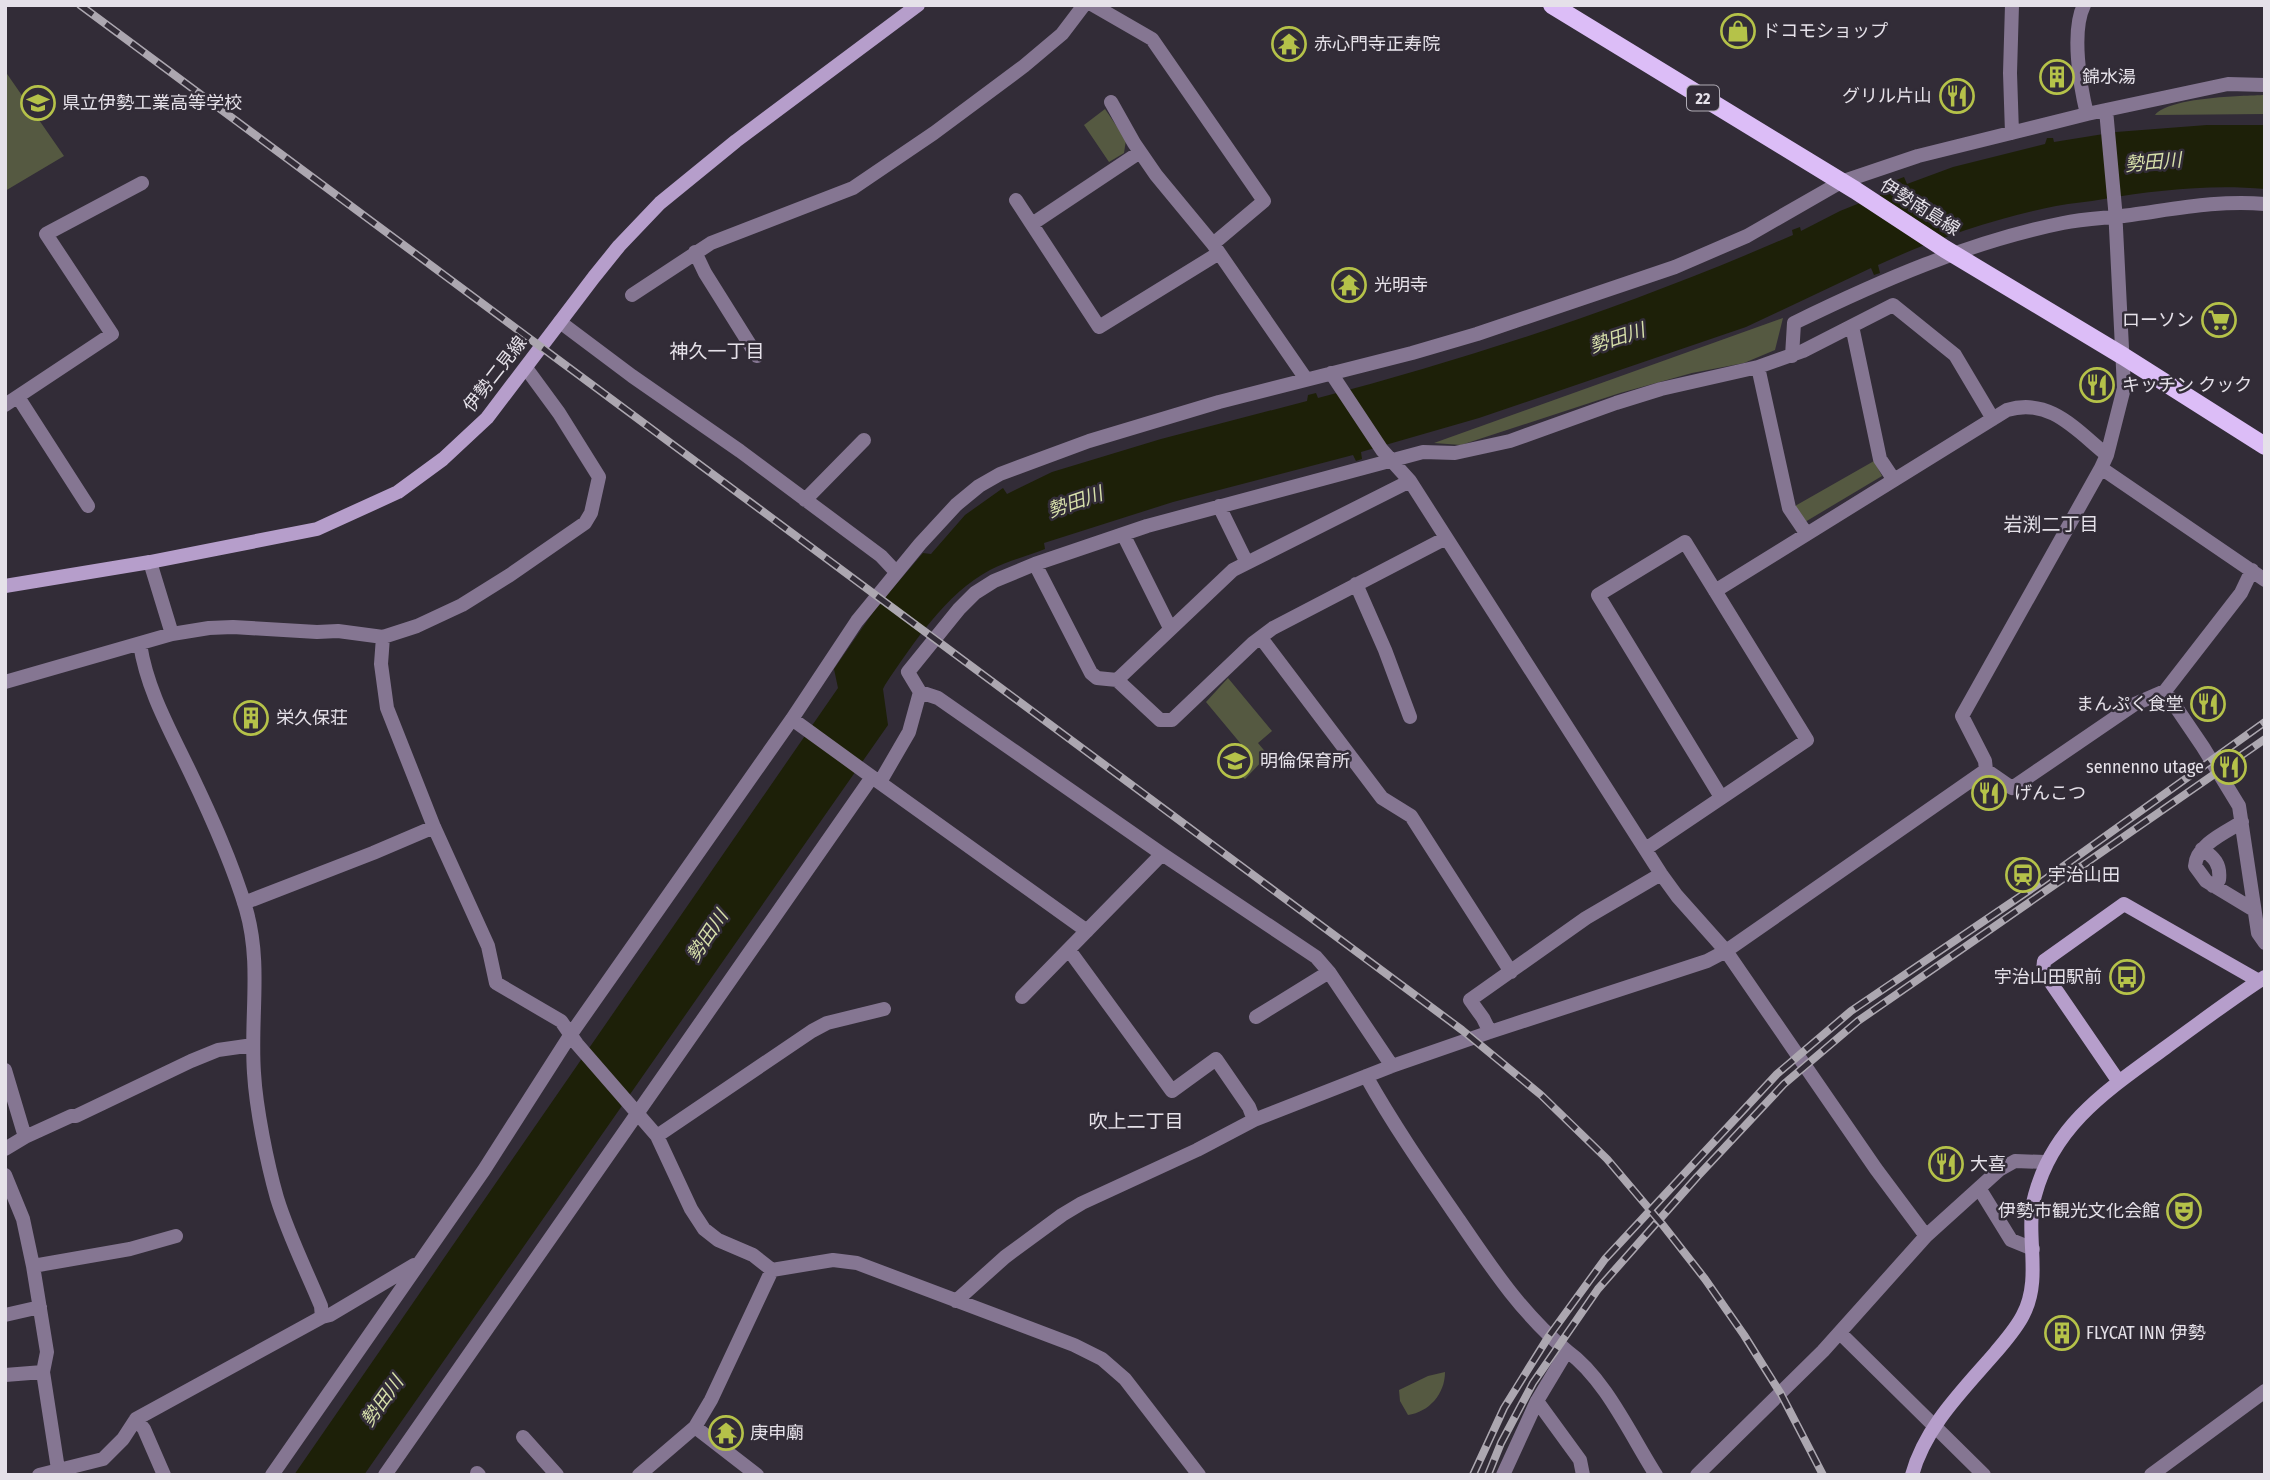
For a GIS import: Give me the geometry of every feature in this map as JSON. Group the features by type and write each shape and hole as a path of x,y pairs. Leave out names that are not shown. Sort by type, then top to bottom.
{"main road":[{"name":"伊勢二見線","path":"5,586 150,562 317,529 398,492 443,459 487,418 619,246 669,195 736,141 918,5"},
{"name":"伊勢南島線","path":"1552,5 2265,446"},
{"path":"1912,1475 1922,1446 1935,1426 2012,1333 2024,1314 2031,1292 2031,1226 2034,1198 2045,1162 2059,1140 2080,1116 2119,1082 2262,979 2124,904 2045,961 2043,971 2119,1082"}],"street":[{"path":"632,295 711,243 853,188 934,133 1024,66 1062,34 1084,5"},
{"path":"1016,200 1100,327 1216,248 1264,201 1152,39 1093,5"},
{"path":"2012,5 2012,133"},
{"path":"2081,6 2078,47 2087,114"},
{"path":"272,1475 794,721 856,621 956,505 979,485 1000,474 1102,437 1306,379 1335,378 1477,334 1675,267 1918,156 2087,114 2107,115 2228,84 2265,85"},
{"path":"1111,102 1140,152 1216,248 1306,379"},
{"path":"2107,115 2124,388 2104,462 1962,716 1985,761 1986,770 2012,788 2134,705 2165,691 2241,593 2252,570"},
{"path":"1032,224 1140,152"},
{"path":"88,506 11,401 112,334 46,234 142,183"},
{"path":"1792,356 1794,323 1950,251 2023,232 2115,213 2212,203 2265,204"},
{"path":"695,252 705,273 757,356"},
{"path":"1392,1066 1316,957 938,698 920,692 908,672 959,609 975,593 994,581 1123,534 1387,455 1455,453 1510,441 1616,402 1792,356 1893,305 1955,355 1993,419"},
{"path":"560,322 881,556 896,572"},
{"path":"1853,326 1880,459 1894,480"},
{"path":"1758,367 1788,508 1806,533"},
{"path":"5,682 172,634 233,627 338,631 383,637 417,626 462,606 585,523 591,513 599,477 559,413 526,368"},
{"path":"1335,378 1387,455 1410,481 1647,848 1661,874 1726,951 1876,1169 1926,1236"},
{"path":"1715,590 2007,410 2018,407 2053,411 2104,462 2265,580"},
{"path":"805,500 864,440"},
{"path":"1117,680 1233,570 1410,481"},
{"path":"1219,506 1247,563"},
{"path":"1123,534 1170,628"},
{"path":"1035,564 1091,673 1097,678 1117,680 1160,720 1172,719 1273,628 1446,538"},
{"path":"1647,848 1807,740 1685,542 1598,595 1721,797"},
{"path":"150,562 172,634"},
{"path":"1356,584 1410,717"},
{"path":"383,637 381,664 387,708 435,827 488,946 496,983 561,1021 657,1136 691,1209 704,1229 718,1240 753,1255 772,1270 833,1260 857,1263 1074,1345 1102,1359 1125,1379 1199,1475"},
{"path":"1261,638 1382,798 1411,816 1511,972"},
{"path":"140,644 143,665 157,702 221,841 254,939 254,1074 277,1198 321,1306 322,1317"},
{"path":"2165,691 2239,806 2258,933 2265,943"},
{"path":"385,1475 634,1109 873,777 909,732 920,692"},
{"path":"794,721 1087,931"},
{"path":"956,1301 1005,1257 1062,1214 1254,1120 1392,1066 1707,961 1726,951 1986,770"},
{"path":"2242,822 2202,849 2195,857 2194,866 2213,886 2254,910"},
{"path":"244,903 435,827"},
{"path":"1022,997 1162,854"},
{"path":"1490,1032 1470,1000 1586,918 1661,874"},
{"path":"1069,950 1172,1091 1216,1059 1249,1107 1254,1120"},
{"path":"1256,1017 1329,972"},
{"path":"657,1136 812,1031 827,1023 884,1009"},
{"path":"5,1149 24,1137 76,1116 191,1061 218,1051 253,1045"},
{"path":"5,1070 24,1137"},
{"path":"1366,1076 1396,1130 1499,1279 1532,1319 1580,1361 1657,1475"},
{"path":"1697,1475 1840,1333 1926,1236 1999,1170 2015,1161 2045,1162"},
{"path":"5,1175 23,1219 33,1266 47,1352 43,1371 66,1471"},
{"path":"1979,1188 2011,1240 2033,1249"},
{"path":"33,1266 131,1249 176,1236"},
{"path":"39,1475 66,1471 103,1459 123,1439 136,1419 361,1298 419,1262"},
{"path":"639,1475 695,1427 711,1400 772,1270"},
{"path":"5,1315 40,1307"},
{"path":"1840,1333 1984,1475"},
{"path":"1503,1475 1537,1401 1567,1351"},
{"path":"5,1375 43,1371"},
{"path":"2151,1475 2265,1391"},
{"path":"1537,1401 1580,1460 1583,1475"},
{"path":"136,1419 144,1429 164,1475"},
{"path":"695,1427 757,1475"},
{"path":"523,1437 557,1475"}],"shaded area":[{"path":"5,71 64,156 5,191"},
{"path":"2265,95 2265,114 2155,115 2175,104 2190,101"},
{"path":"1105,109 1126,140 1124,153 1109,162 1084,125"},
{"path":"1783,318 1775,350 1744,363 1692,373 1620,393 1461,445 1434,443"},
{"path":"1874,461 1882,476 1805,522 1795,506"},
{"path":"1228,678 1272,731 1258,743 1268,755 1245,779 1227,764 1241,744 1206,702"},
{"path":"1445,1372 1442,1388 1434,1401 1423,1410 1408,1415 1400,1401 1399,1390 1428,1376"}],"water":[{"name":"勢田川","path":"2207,125 2265,125 2265,189 2204,188 2144,193 2056,206 1988,223 1899,255 1878,265 1880,273 1874,275 1871,268 1746,327 1479,418 1361,452 1362,459 1356,461 1353,455 1173,502 1044,543 1045,549 997,567 974,580 931,621 895,670 883,689 888,725 364,1475 294,1475 838,688 834,669 876,608 923,553 931,554 965,515 1003,488 1007,494 1052,472 1161,439 1307,401 1308,395 1316,393 1318,398 1379,382 1558,326 1735,260 1793,235 1792,230 1800,227 1801,231 1840,211 1897,188 1896,180 1904,177 1907,184 1953,167 2045,144 2047,138 2053,138 2054,142 2116,132"}],"railway":[{"path":"80,5 1462,1030 1541,1095 1607,1159 1705,1279 1781,1394 1823,1475"},
{"path":"1473,1475 1504,1408 1549,1336 1605,1259 1777,1074 1851,1011 2040,883 2265,722"},
{"path":"1488,1475 1501,1443 1533,1383 1598,1289 1784,1084 1858,1021 2265,739"}],"place":[{"name":"ドコモショップ","path":"1738,31"},
{"name":"赤心門寺正寿院","path":"1289,44"},
{"name":"錦水湯","path":"2057,77"},
{"name":"グリル片山","path":"1957,96"},
{"name":"県立伊勢工業高等学校","path":"38,103"},
{"name":"光明寺","path":"1349,285"},
{"name":"ローソン","path":"2219,320"},
{"name":"キッチン クック","path":"2097,385"},
{"name":"まんぷく食堂","path":"2208,704"},
{"name":"栄久保荘","path":"251,718"},
{"name":"明倫保育所","path":"1235,761"},
{"name":"sennenno utage","path":"2229,767"},
{"name":"げんこつ","path":"1989,793"},
{"name":"宇治山田","path":"2023,875"},
{"name":"宇治山田駅前","path":"2127,977"},
{"name":"大喜","path":"1946,1164"},
{"name":"伊勢市観光文化会館","path":"2184,1211"},
{"name":"FLYCAT INN 伊勢","path":"2062,1333"},
{"name":"庚申廟","path":"726,1433"}],"district":[{"name":"神久一丁目","path":"717,351"},
{"name":"岩渕二丁目","path":"2051,524"},
{"name":"吹上二丁目","path":"1136,1121"}]}
